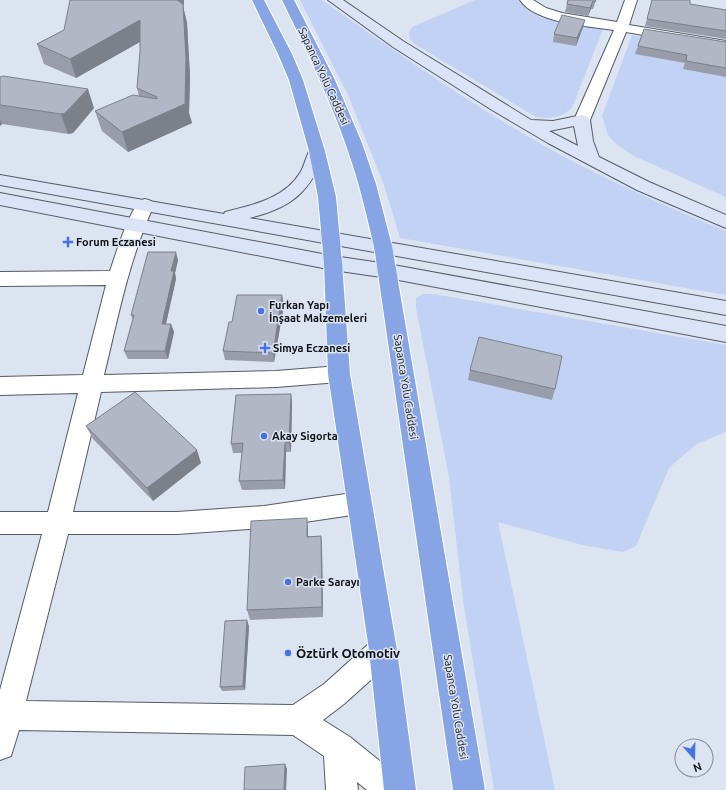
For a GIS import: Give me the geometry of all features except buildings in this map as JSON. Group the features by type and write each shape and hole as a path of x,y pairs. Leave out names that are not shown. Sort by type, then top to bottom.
{"highway":[{"path":"258,0 285,54 296,80 317,151 327,197 333,263 339,374 383,650 400,790"},
{"name":"Sapanca Yolu Caddesi","path":"288,0 320,62 352,137 369,188 383,246 470,790"}],"street":[{"path":"334,0 398,44 528,125 593,161 643,186 726,222"},
{"path":"526,0 536,8 546,13 726,45"},
{"path":"593,161 581,131 582,120 622,26 630,0"},
{"path":"528,125 553,126 582,120"},
{"path":"216,218 258,210 288,195 299,186 307,175 317,151"},
{"path":"0,180 333,263 388,271 726,334"},
{"path":"0,199 140,215 216,218 383,246 726,308"},
{"path":"0,745 4,715 58,522 117,278 140,215"},
{"path":"0,279 117,278"},
{"path":"0,386 276,379 339,374"},
{"path":"0,523 185,522 264,517 359,503"},
{"path":"297,720 334,694 383,650"},
{"path":"4,715 297,720 339,748 391,790"},
{"path":"339,748 342,790"}],"shaded area":[{"path":"300,0 322,0 449,88 548,148 635,192 726,231 726,295 400,238 384,185 349,97"},
{"path":"475,0 519,0 528,9 540,17 603,29 572,108 564,114 555,117 536,117 413,43 410,39 409,33 412,27"},
{"path":"632,35 726,52 726,197 634,156 616,144 608,135 602,116"},
{"path":"423,294 434,294 726,345 726,432 695,445 669,468 636,546 623,552 582,545 498,522 555,790 494,790 463,600 449,477 416,308 416,298"}],"place":[{"name":"Forum Eczanesi","path":"68,242"},
{"name":"Furkan Yapı İnşaat Malzemeleri","path":"261,311"},
{"name":"Simya Eczanesi","path":"265,348"},
{"name":"Akay Sigorta","path":"264,436"},
{"name":"Parke Sarayı","path":"288,582"},
{"name":"Öztürk Otomotiv","path":"288,653"}]}
